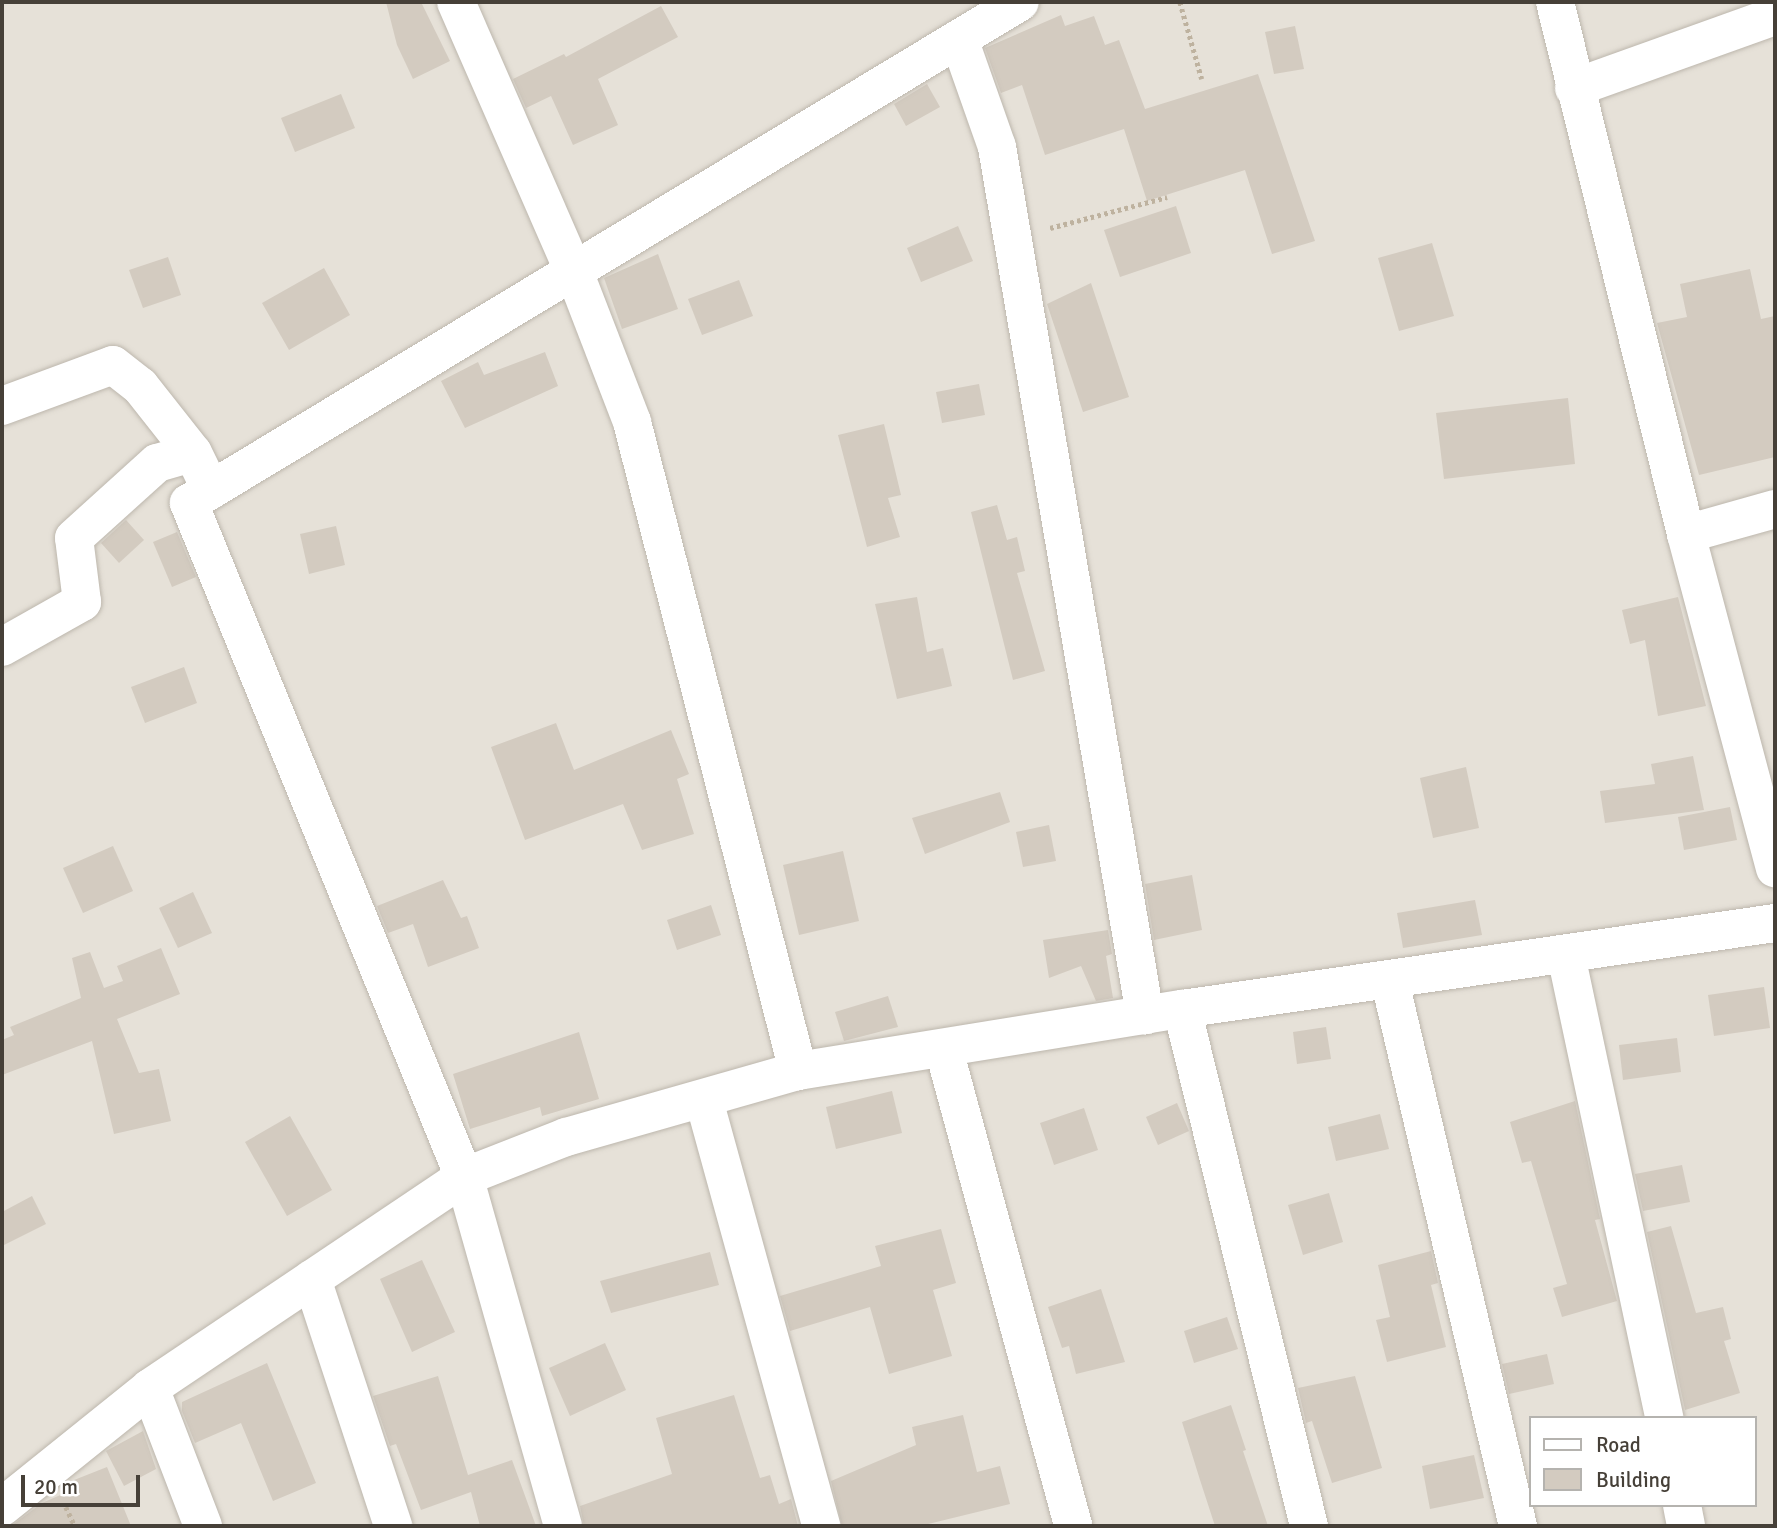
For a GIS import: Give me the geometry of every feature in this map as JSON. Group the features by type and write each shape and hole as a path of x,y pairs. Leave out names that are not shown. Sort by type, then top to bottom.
{"street":[{"path":"456,2 575,274 632,422 798,1071"},
{"path":"563,1526 464,1177 189,503 575,274 1020,2"},
{"path":"1555,2 1574,88 1686,534 1775,868"},
{"path":"1574,88 1775,16"},
{"path":"959,39 997,147 1145,1015"},
{"path":"2,406 113,365 140,386 193,453 211,490"},
{"path":"2,647 82,602 74,538 157,463 193,453"},
{"path":"1686,534 1775,509"},
{"path":"2,1507 150,1388 464,1177 566,1137 704,1100 798,1071 944,1050 1182,1009 1390,982 1775,923"},
{"path":"1566,955 1664,1416"},
{"path":"1390,982 1518,1526"},
{"path":"1182,1009 1309,1526"},
{"path":"944,1050 1073,1526"},
{"path":"704,1100 821,1526"},
{"path":"312,1279 393,1526"},
{"path":"150,1388 203,1526"},
{"path":"1682,1507 1686,1526"}],"path":[{"path":"1180,2 1202,79"},
{"path":"1012,238 1167,197"}],"shaded area":[{"path":"2,2 1775,2 1775,1526 2,1526"}],"building":[{"path":"386,2 421,2 450,61 413,79 397,45"},
{"path":"661,6 678,37 598,79 618,125 573,145 551,96 526,108 513,79 564,54 566,57"},
{"path":"1061,15 1065,26 1094,16 1105,45 1119,40 1145,109 1258,74 1315,241 1272,254 1245,170 1147,201 1124,129 1045,155 1022,85 1001,93 985,48"},
{"path":"1295,26 1304,69 1274,74 1265,32"},
{"path":"927,84 940,107 906,126 894,104"},
{"path":"341,94 355,128 295,152 281,118"},
{"path":"1176,206 1191,253 1120,277 1104,230"},
{"path":"958,226 973,261 921,282 907,248"},
{"path":"1432,243 1454,316 1399,331 1378,258"},
{"path":"658,254 678,309 622,329 604,278"},
{"path":"168,257 181,295 143,308 129,270"},
{"path":"324,268 350,315 289,350 262,303"},
{"path":"1750,269 1761,319 1775,316 1775,457 1699,475 1657,323 1687,317 1680,284"},
{"path":"739,280 753,316 702,335 688,299"},
{"path":"1091,283 1129,397 1083,412 1047,304"},
{"path":"545,352 558,386 465,428 441,381 478,362 484,375"},
{"path":"979,384 985,415 942,423 936,392"},
{"path":"1568,398 1575,464 1444,479 1436,413"},
{"path":"884,424 901,495 888,498 900,537 867,547 838,435"},
{"path":"997,505 1007,540 1017,537 1025,571 1017,573 1045,671 1013,680 971,512"},
{"path":"126,520 144,540 119,563 101,543"},
{"path":"336,526 345,565 309,574 300,534"},
{"path":"177,532 196,577 172,587 153,542"},
{"path":"917,597 927,652 943,648 952,686 897,699 875,604"},
{"path":"1678,597 1706,706 1658,716 1645,640 1630,644 1622,610"},
{"path":"184,667 197,703 145,723 131,687"},
{"path":"556,723 574,770 671,730 689,774 677,779 694,834 642,850 623,804 525,840 491,747"},
{"path":"1693,756 1704,810 1605,823 1600,791 1655,784 1651,764"},
{"path":"1466,767 1479,828 1433,838 1420,778"},
{"path":"1000,792 1010,822 925,854 912,818"},
{"path":"1730,807 1737,840 1684,850 1678,817"},
{"path":"1049,825 1056,861 1023,867 1016,832"},
{"path":"113,846 133,891 83,913 63,868"},
{"path":"843,851 859,921 799,935 783,865"},
{"path":"1192,875 1202,930 1154,940 1145,884"},
{"path":"443,880 461,918 467,916 479,948 428,967 413,924 388,933 377,906"},
{"path":"193,892 212,933 178,948 159,908"},
{"path":"1475,900 1482,935 1403,948 1397,913"},
{"path":"711,905 721,935 677,950 667,920"},
{"path":"1108,930 1112,954 1106,956 1113,998 1096,1001 1081,966 1049,978 1043,940"},
{"path":"161,948 180,994 117,1019 139,1073 159,1069 171,1121 114,1134 92,1041 2,1075 2,1040 14,1035 10,1027 81,998 72,958 90,952 104,988 123,981 117,966"},
{"path":"1764,987 1770,1028 1714,1036 1708,995"},
{"path":"888,996 898,1027 844,1041 835,1012"},
{"path":"1326,1027 1331,1059 1297,1064 1293,1032"},
{"path":"579,1032 599,1099 542,1116 540,1107 470,1129 453,1074"},
{"path":"1677,1038 1681,1072 1623,1080 1619,1045"},
{"path":"892,1091 902,1133 836,1149 826,1107"},
{"path":"1575,1101 1600,1219 1595,1220 1617,1301 1562,1317 1553,1288 1567,1284 1531,1161 1522,1163 1510,1122"},
{"path":"1177,1103 1189,1131 1158,1145 1146,1117"},
{"path":"1084,1108 1098,1150 1054,1165 1040,1123"},
{"path":"1380,1114 1389,1149 1336,1161 1328,1127"},
{"path":"290,1116 332,1190 287,1216 245,1142"},
{"path":"1682,1165 1690,1202 1643,1211 1635,1174"},
{"path":"1329,1193 1343,1242 1303,1255 1288,1205"},
{"path":"32,1196 46,1224 2,1246 2,1212"},
{"path":"1671,1226 1696,1313 1723,1307 1731,1339 1724,1341 1740,1393 1685,1410 1647,1232"},
{"path":"941,1229 956,1283 933,1290 952,1356 889,1374 870,1307 790,1331 780,1296 881,1266 875,1246"},
{"path":"1431,1251 1438,1283 1431,1285 1446,1347 1387,1362 1376,1320 1390,1317 1378,1265"},
{"path":"710,1252 719,1285 611,1313 600,1281"},
{"path":"422,1260 455,1332 412,1352 380,1279"},
{"path":"1101,1289 1125,1362 1076,1374 1069,1346 1062,1348 1048,1307"},
{"path":"1227,1317 1238,1349 1194,1363 1184,1331"},
{"path":"605,1343 626,1390 570,1416 549,1368"},
{"path":"1547,1354 1554,1384 1509,1394 1502,1364"},
{"path":"267,1363 316,1483 273,1501 241,1423 195,1443 182,1411 182,1402"},
{"path":"438,1376 468,1475 512,1460 536,1526 480,1526 471,1492 421,1510 396,1444 390,1446 373,1396"},
{"path":"1355,1376 1382,1468 1332,1483 1312,1421 1306,1423 1298,1388"},
{"path":"734,1395 760,1478 770,1475 779,1504 791,1499 798,1526 584,1526 580,1506 672,1474 656,1418"},
{"path":"1231,1405 1268,1526 1215,1526 1182,1422"},
{"path":"963,1415 977,1472 1000,1466 1010,1504 920,1526 842,1526 831,1481 916,1445 912,1427"},
{"path":"143,1431 156,1469 124,1486 106,1451"},
{"path":"1474,1455 1484,1498 1430,1509 1422,1466"},
{"path":"107,1467 131,1526 11,1526 42,1503 72,1490 69,1482"}]}
